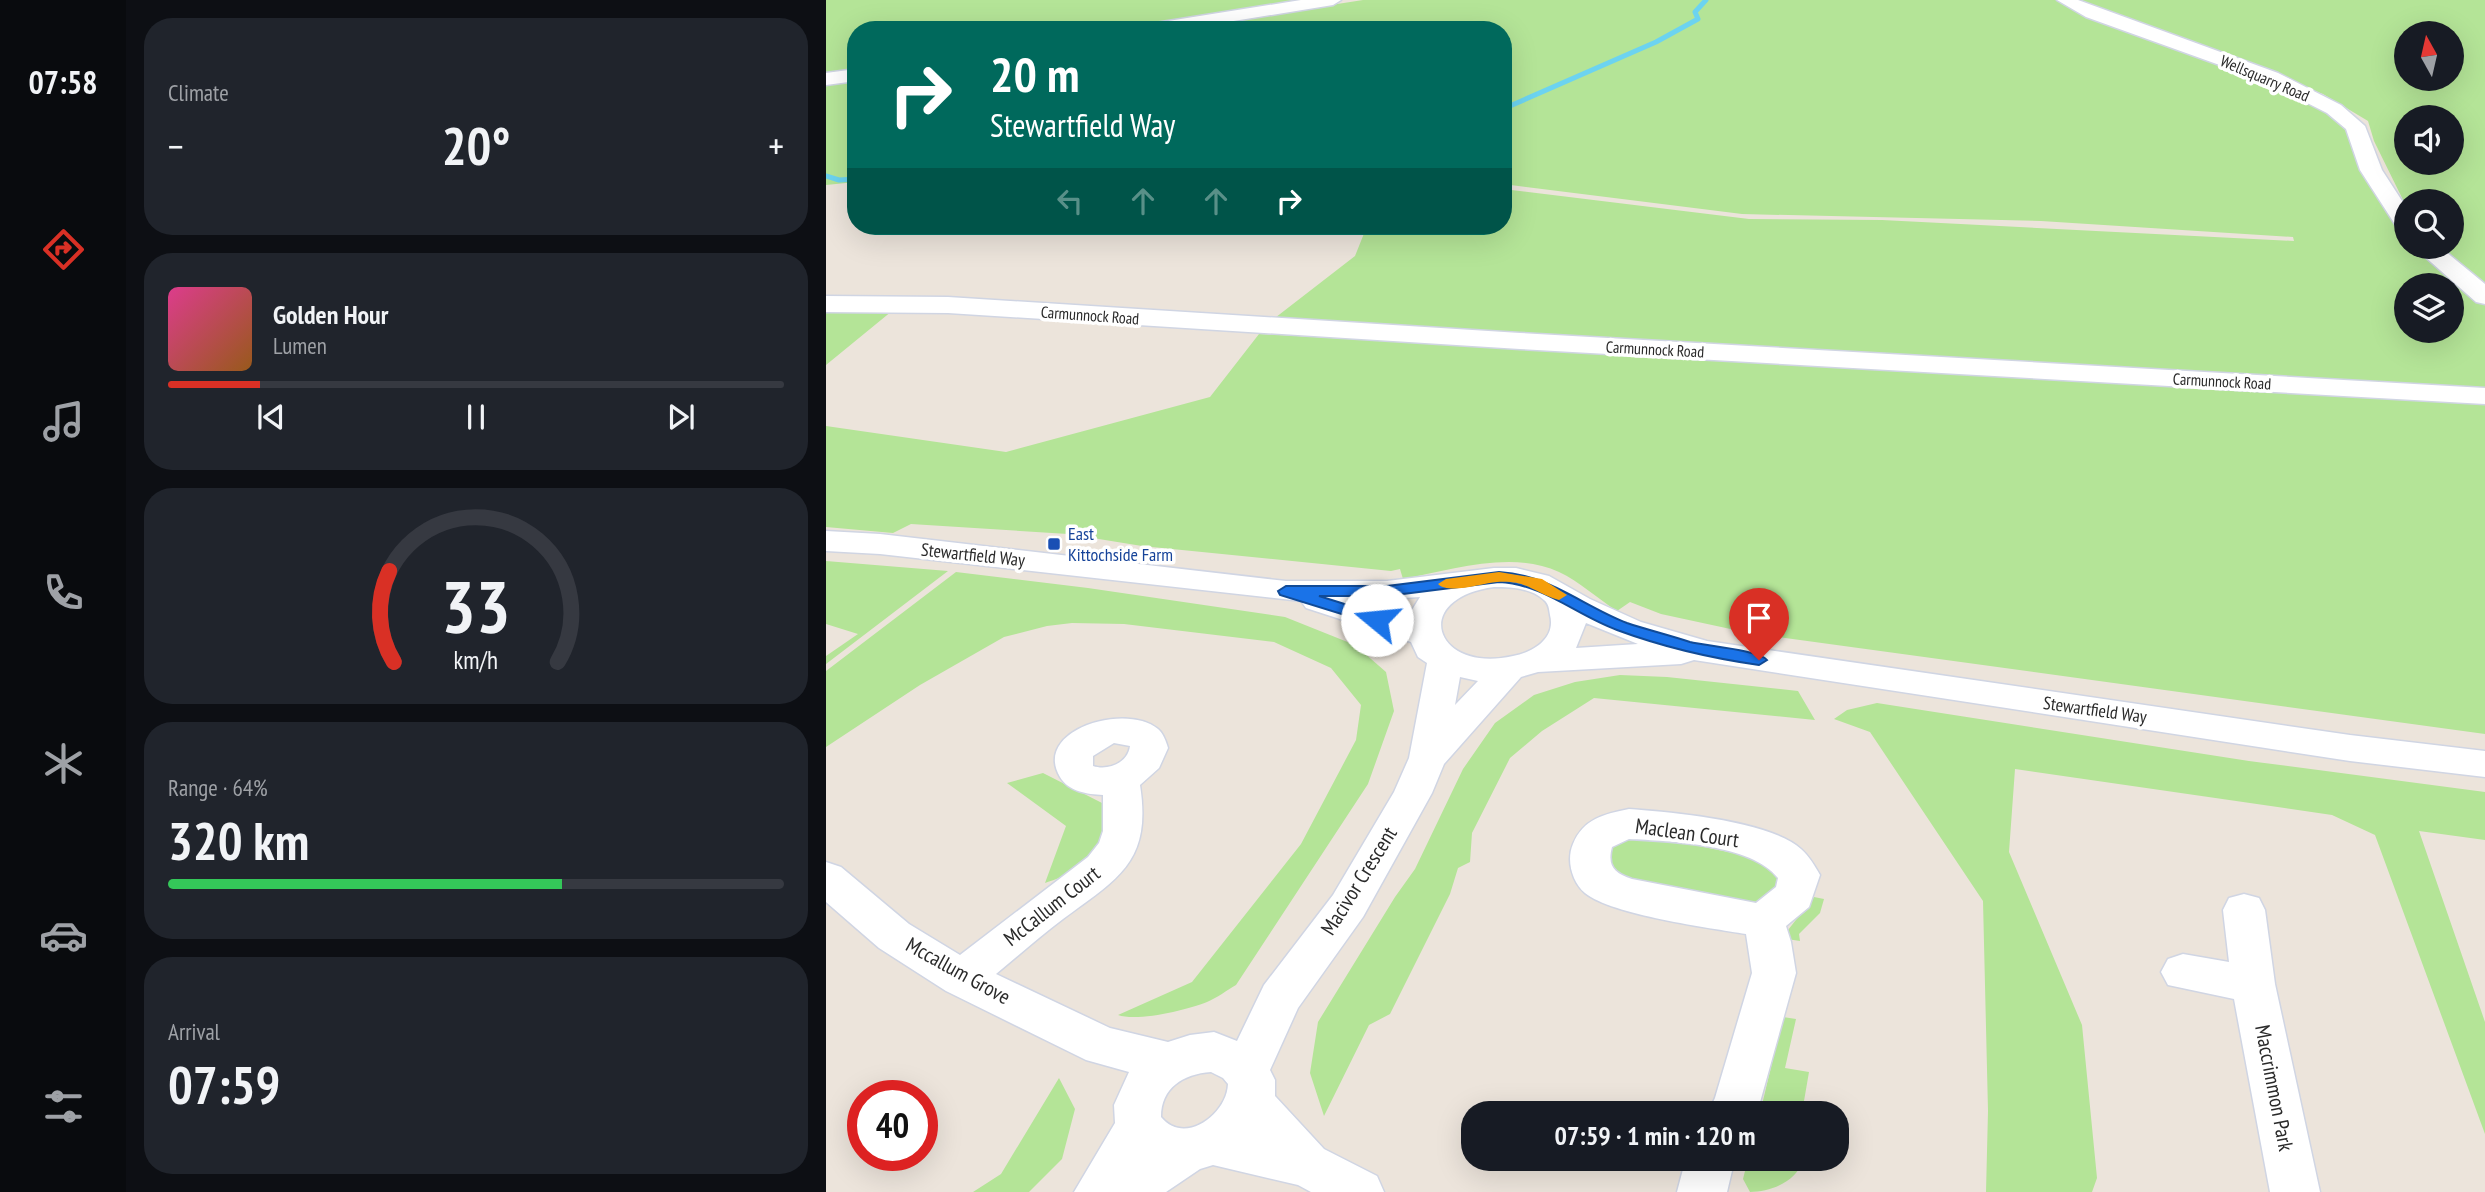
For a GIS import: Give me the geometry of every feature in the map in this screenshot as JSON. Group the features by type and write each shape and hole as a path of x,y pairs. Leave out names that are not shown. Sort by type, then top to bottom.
{"street":[{"path":"1200,21 1333,0"},
{"name":"Wellsquarry Road","path":"2065,0 2092,13 2271,78 2334,109 2356,126 2371,170 2394,206"},
{"path":"826,79 847,76"},
{"path":"2440,259 2485,297"},
{"name":"Carmunnock Road","path":"826,304 948,305 1492,340 2485,397"},
{"name":"Stewartfield Way","path":"826,541 906,547 1286,591 1387,591 1479,579"},
{"path":"1518,578 1536,582 1552,589 1563,599 1570,611 1572,625 1555,651 1523,665 1474,670 1434,647 1423,620 1430,607 1451,590 1479,579 1518,578"},
{"name":"Stewartfield Way","path":"1286,591 1434,647"},
{"name":"Stewartfield Way","path":"1563,599 1622,626 1705,652 2350,748 2485,764"},
{"name":"Macivor Crescent","path":"1238,1075 1280,999 1348,906 1413,793 1428,758 1434,647"},
{"name":"Stewartfield Way","path":"1523,665 1705,652"},
{"name":"Macivor Crescent","path":"1428,758 1523,665"},
{"name":"McCallum Court","path":"962,978 1044,911 1076,891 1104,866 1117,848 1123,831 1120,779"},
{"name":"Mccallum Grove","path":"827,880 894,936 962,978 1102,1046 1170,1062"},
{"name":"Maccrimmon Park","path":"2244,910 2253,984 2295,1192"},
{"path":"1738,1101 1774,973 1770,942 1763,921"},
{"path":"2183,972 2253,984"},
{"name":"Mccallum Grove","path":"1102,1046 1139,1113"},
{"path":"1099,1192 1139,1113 1150,1078 1170,1062 1192,1053 1238,1075 1307,1165"},
{"path":"1125,1192 1233,1129 1238,1075"},
{"path":"1139,1113 1150,1141 1167,1149 1201,1147 1307,1165 1359,1192"},
{"path":"1702,1192 1708,1171"}],"green space":[{"path":"826,0 1319,0 1185,21 847,21 847,73 826,76"},
{"path":"1363,0 2056,0 2306,98 2338,117 2394,221 2394,259 2430,259 2447,273 2394,273 2394,343 2464,343 2464,287 2485,304 2485,389 1271,321 1355,256 1363,235 1512,235 1512,190 1749,219 1882,220 2294,241 2293,237 2041,221 1742,214 1512,185 1512,21 1228,21"},
{"path":"2073,0 2485,0 2485,287 2452,259 2464,259 2464,189 2398,189 2374,141 2368,121 2323,94"},
{"path":"847,80 847,183 826,185 826,83"},
{"path":"826,311 892,311 826,365"},
{"path":"1259,334 2485,403 2485,734 1749,633 1661,614 1630,602 1617,611 1559,572 1522,563 1481,564 1403,579 1400,569 1391,571 1142,546 1068,534 911,524 893,533 826,527 826,426 1006,452 1210,397"},
{"path":"826,561 948,571 826,664 826,656 858,634 826,624"},
{"path":"956,572 1285,617 1355,645 1386,672 1394,711 1368,784 1236,985 1211,1000 1187,1008 1149,1016 1118,1015 1192,982 1301,844 1356,740 1361,705 1331,668 1274,642 1124,624 1072,623 1047,626 1004,637 920,685 826,747 826,671"},
{"path":"1620,675 1667,677 1798,691 1815,720 1594,698 1542,731 1510,758 1472,833 1470,862 1458,868 1450,894 1390,1014 1369,1025 1324,1116 1310,1073 1318,1022 1415,869 1463,769 1495,723 1534,695 1575,682"},
{"path":"1877,703 2249,761 2485,792 2485,840 2419,831 2485,1022 2485,1134 2375,835 2332,815 2015,769 2009,852 2082,1025 2097,1178 2092,1192 1986,1192 1988,1111 1983,901 1870,732 1834,719 1847,710"},
{"path":"1043,773 1102,803 1110,817 1100,846 1090,862 1073,873 1045,883 1066,826 1007,783"},
{"path":"1641,834 1762,859 1777,876 1778,888 1760,903 1754,904 1624,879 1610,866 1610,847"},
{"path":"1814,897 1824,899 1820,913 1799,934 1800,941 1787,939 1788,930"},
{"path":"1783,1017 1796,1019 1785,1068 1809,1072 1804,1101 1763,1101"},
{"path":"1059,1078 1075,1109 1062,1159 1029,1192 973,1192 1001,1174"},
{"path":"1745,1171 1797,1171 1782,1184 1766,1190 1750,1192 1743,1179"}],"waterway":[{"path":"1512,105 1656,42 1698,19 1695,12 1706,0"},
{"path":"826,176 847,180"}],"slow traffic":[{"path":"1446,584 1499,577 1518,578 1536,582 1559,595"}],"place":[{"name":"East Kittochside Farm","path":"1054,544"}],"route":[{"path":"1377,620 1286,591 1387,591 1499,577 1518,578 1552,589 1563,599 1622,626 1705,652 1759,660"}]}
